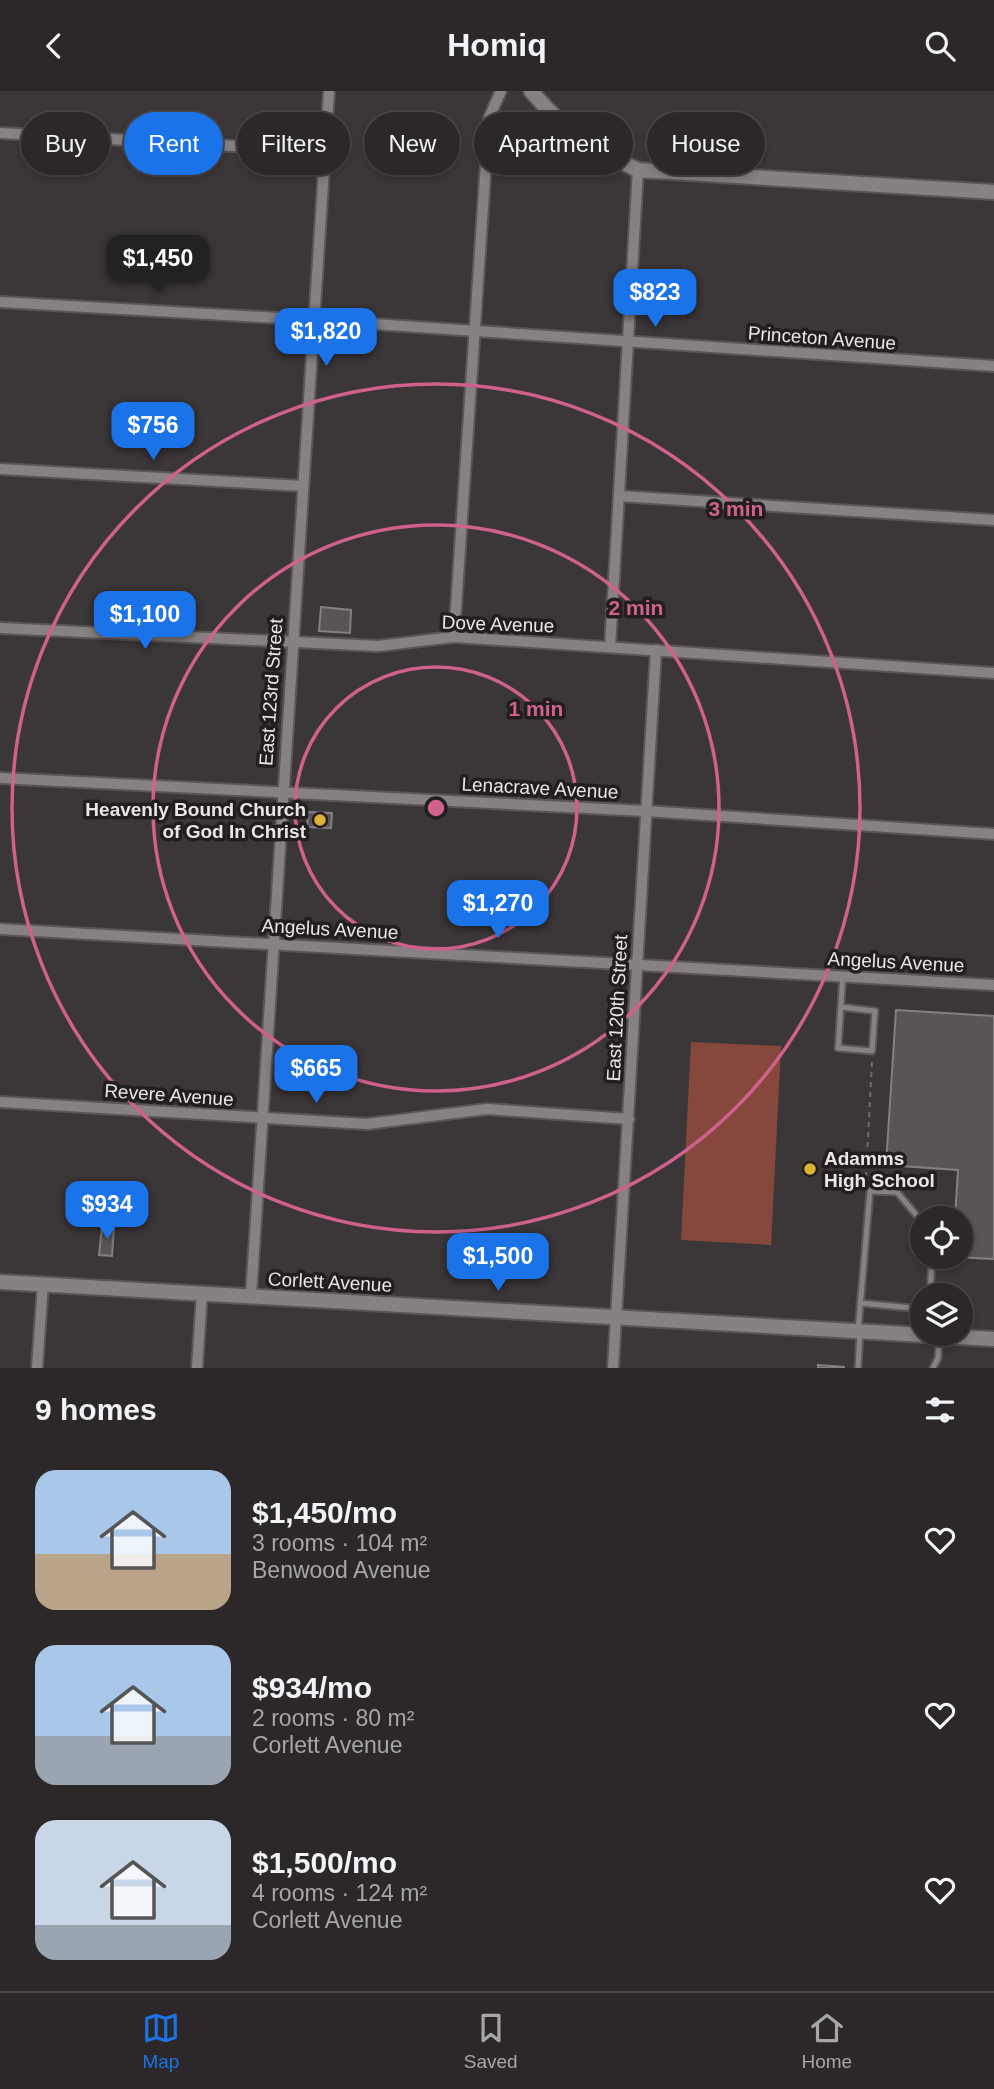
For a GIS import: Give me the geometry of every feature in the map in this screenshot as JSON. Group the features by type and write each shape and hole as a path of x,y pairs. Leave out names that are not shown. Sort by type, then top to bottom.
{"street":[{"name":"East 123rd Street","path":"328,112 329,91"},
{"path":"454,637 489,118 501,91"},
{"path":"531,91 564,128 595,149 638,170 994,192"},
{"path":"0,132 237,146"},
{"path":"610,646 638,170"},
{"name":"East 123rd Street","path":"250,1296 323,175"},
{"name":"Princeton Avenue","path":"0,302 313,320 994,366"},
{"path":"0,469 303,486"},
{"path":"618,496 994,520"},
{"name":"Dove Avenue","path":"0,628 377,646 454,637 994,673"},
{"name":"East 120th Street","path":"613,1368 656,650"},
{"name":"Lenacrave Avenue","path":"0,778 645,811 994,834"},
{"name":"Angelus Avenue","path":"0,929 994,985"},
{"name":"Revere Avenue","path":"0,1102 367,1124 487,1109 629,1119"},
{"name":"Corlett Avenue","path":"0,1282 910,1334"},
{"path":"37,1368 43,1284"},
{"path":"197,1368 202,1293"},
{"name":"Corlett Avenue","path":"973,1338 994,1339"}],"lane":[{"path":"841,1007 875,1011 872,1051 838,1048 843,976"},
{"path":"858,1368 860,1303 870,1191 897,1192 910,1208"},
{"path":"860,1303 910,1308"},
{"path":"933,1368 938,1358 934,1346"}],"path":[{"path":"866,1177 873,1062"}],"shaded area":[{"path":"691,1042 781,1046 771,1245 681,1240"}],"building":[{"path":"321,607 351,610 350,633 319,631"},
{"name":"Heavenly Bound Church of God In Christ","path":"308,812 332,813 331,828 307,827"},
{"path":"896,1010 994,1016 994,1259 973,1258 973,1206 956,1206 958,1170 886,1165"},
{"path":"102,1226 114,1227 112,1256 99,1255"},
{"path":"818,1365 844,1367 844,1368 818,1368"}],"place":[{"name":"Heavenly Bound Church of God In Christ","path":"320,820"},
{"name":"Adamms High School","path":"810,1169"}]}
